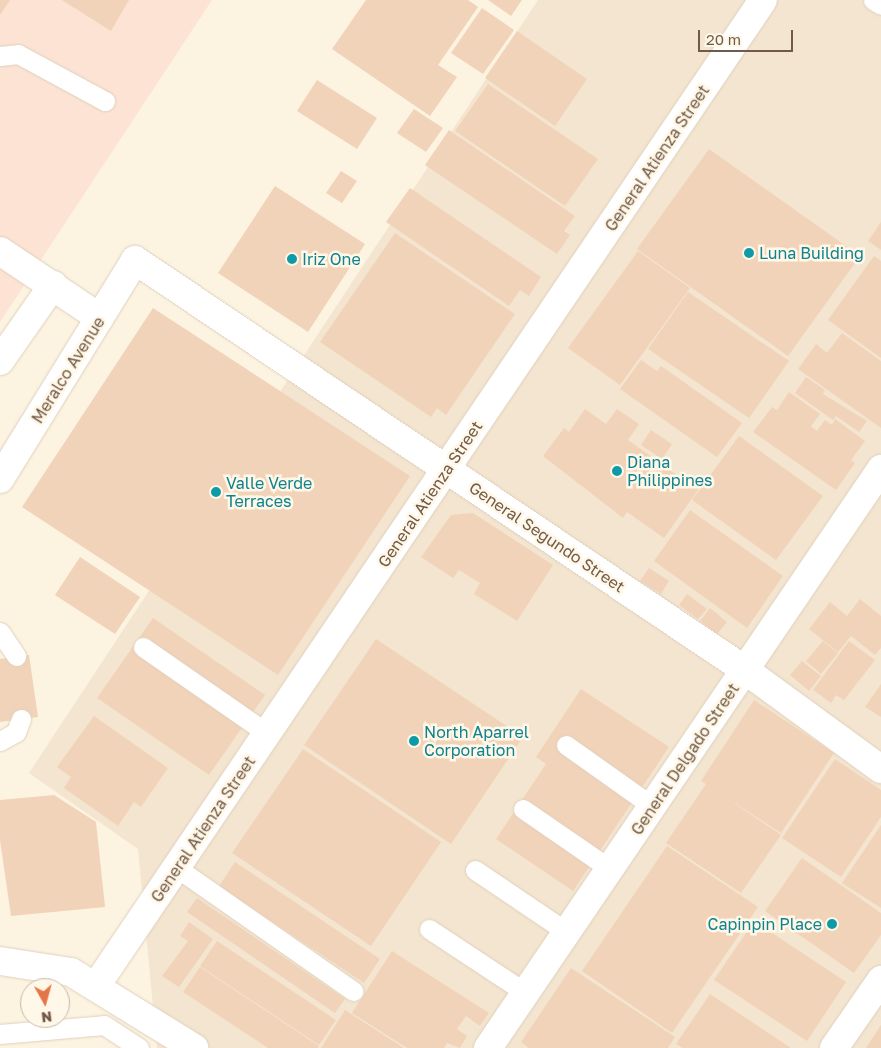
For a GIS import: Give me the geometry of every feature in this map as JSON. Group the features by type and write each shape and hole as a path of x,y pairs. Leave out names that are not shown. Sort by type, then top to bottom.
{"street":[{"name":"General Atienza Street","path":"96,986 763,0"},
{"path":"0,251 100,318"},
{"name":"General Segundo Street","path":"135,260 745,670 881,769"},
{"name":"Meralco Avenue","path":"0,479 135,260"},
{"path":"0,361 53,285"},
{"name":"General Delgado Street","path":"488,1048 881,469"},
{"path":"0,961 71,972 194,1048"},
{"path":"834,1048 881,980"}],"lane":[{"path":"873,0 881,6"},
{"path":"0,56 18,54 105,102"},
{"path":"0,632 16,656"},
{"path":"143,647 268,734"},
{"path":"0,741 16,732 21,719"},
{"path":"566,745 652,806"},
{"path":"523,809 610,869"},
{"path":"177,868 353,991"},
{"path":"475,870 567,932"},
{"path":"429,929 526,993"},
{"path":"0,1034 104,1025 139,1048"}],"shaded area":[{"path":"0,0 212,0 0,322"},
{"path":"538,0 881,0 881,1048 157,1048 138,849 29,773"}],"building":[{"path":"0,0 10,0 0,15"},
{"path":"62,0 129,0 111,31"},
{"path":"366,0 468,0 478,7 438,65 457,77 430,116 332,49"},
{"path":"488,0 522,0 511,16"},
{"path":"482,8 514,30 483,74 451,53"},
{"path":"517,31 587,79 555,126 485,78"},
{"path":"317,80 377,118 357,149 297,111"},
{"path":"488,84 598,159 565,206 455,131"},
{"path":"414,109 443,128 426,152 397,133"},
{"path":"449,130 575,216 564,231 570,235 557,254 425,165"},
{"name":"Luna Building","path":"709,149 860,256 788,356 637,249"},
{"path":"341,171 357,181 342,203 326,193"},
{"name":"Iriz One","path":"275,186 365,244 308,332 218,273"},
{"path":"410,188 541,277 529,296 520,290 509,306 386,222"},
{"path":"881,222 881,250 868,241"},
{"path":"395,233 515,314 446,415 437,408 431,417 320,342"},
{"path":"638,251 690,288 620,385 568,348"},
{"path":"874,256 881,261 881,358 828,320"},
{"path":"688,292 789,361 749,418 648,349"},
{"name":"Valle Verde Terraces","path":"153,308 410,476 278,675 22,507"},
{"path":"842,333 881,361 881,428 798,369 816,344 827,353"},
{"path":"641,360 657,371 661,366 742,423 717,457 620,389"},
{"path":"806,377 825,390 823,394 867,421 859,432 836,416 833,420 795,393"},
{"path":"789,392 820,414 811,426 817,431 825,420 832,425 835,419 865,441 851,460 855,463 836,490 753,432 772,407 777,410"},
{"name":"Diana Philippines","path":"585,409 606,424 617,409 639,424 628,440 698,490 664,538 627,512 623,518 543,456 564,428 569,432"},
{"path":"651,430 672,444 662,459 641,445"},
{"path":"739,436 823,496 776,560 692,500"},
{"path":"690,510 783,576 747,628 654,561"},
{"path":"473,513 553,565 517,621 474,594 480,583 459,570 453,578 421,557 451,515"},
{"path":"80,557 140,597 115,634 55,595"},
{"path":"649,568 669,581 661,594 640,581"},
{"path":"687,594 707,609 698,619 679,605"},
{"path":"860,599 881,616 881,648 875,655 851,636 838,652 809,629 830,602 847,616"},
{"path":"710,608 727,622 717,634 700,621"},
{"path":"153,618 265,695 209,775 97,698"},
{"name":"North Aparrel Corporation","path":"376,639 523,737 451,844 304,745"},
{"path":"823,641 838,653 821,674 806,661"},
{"path":"849,641 875,660 844,700 836,695 831,703 813,690"},
{"path":"29,655 38,717 0,722 0,659"},
{"path":"802,661 821,676 809,691 790,675"},
{"path":"881,684 881,717 865,707"},
{"path":"581,689 669,747 573,891 496,839 546,764 536,757"},
{"path":"754,700 834,753 781,833 725,797 781,835 741,893 666,843 706,784 701,781"},
{"path":"94,716 168,768 141,807 134,802 118,826 64,788 71,777 57,767"},
{"path":"303,749 441,842 371,946 232,853"},
{"path":"835,759 881,790 881,817 841,877 782,838"},
{"path":"54,795 96,822 105,907 11,916 0,840 0,800"},
{"path":"881,825 881,908 842,883"},
{"path":"667,846 758,907 672,1033 582,971"},
{"name":"Capinpin Place","path":"802,858 881,913 881,935 854,973 765,911"},
{"path":"235,862 380,959 364,983 219,886"},
{"path":"197,898 345,999 335,1013 187,912"},
{"path":"754,921 846,982 807,1041 714,980"},
{"path":"189,922 213,939 179,987 162,976 188,941 180,936"},
{"path":"217,941 336,1020 319,1045 200,966"},
{"path":"392,951 489,1013 480,1026 466,1016 457,1029 467,1036 460,1048 447,1043 444,1048 407,1048 352,1013"},
{"path":"200,967 319,1046 318,1048 268,1048 183,992"},
{"path":"571,968 675,1037 668,1048 529,1048 521,1042"},
{"path":"710,994 791,1048 683,1048 676,1044"},
{"path":"345,1010 404,1048 321,1048"},
{"path":"881,1025 881,1048 866,1048"}],"place":[{"name":"Luna Building","path":"749,253"},
{"name":"Iriz One","path":"292,259"},
{"name":"Diana Philippines","path":"617,471"},
{"name":"Valle Verde Terraces","path":"216,492"},
{"name":"North Aparrel Corporation","path":"414,741"},
{"name":"Capinpin Place","path":"832,924"}]}
